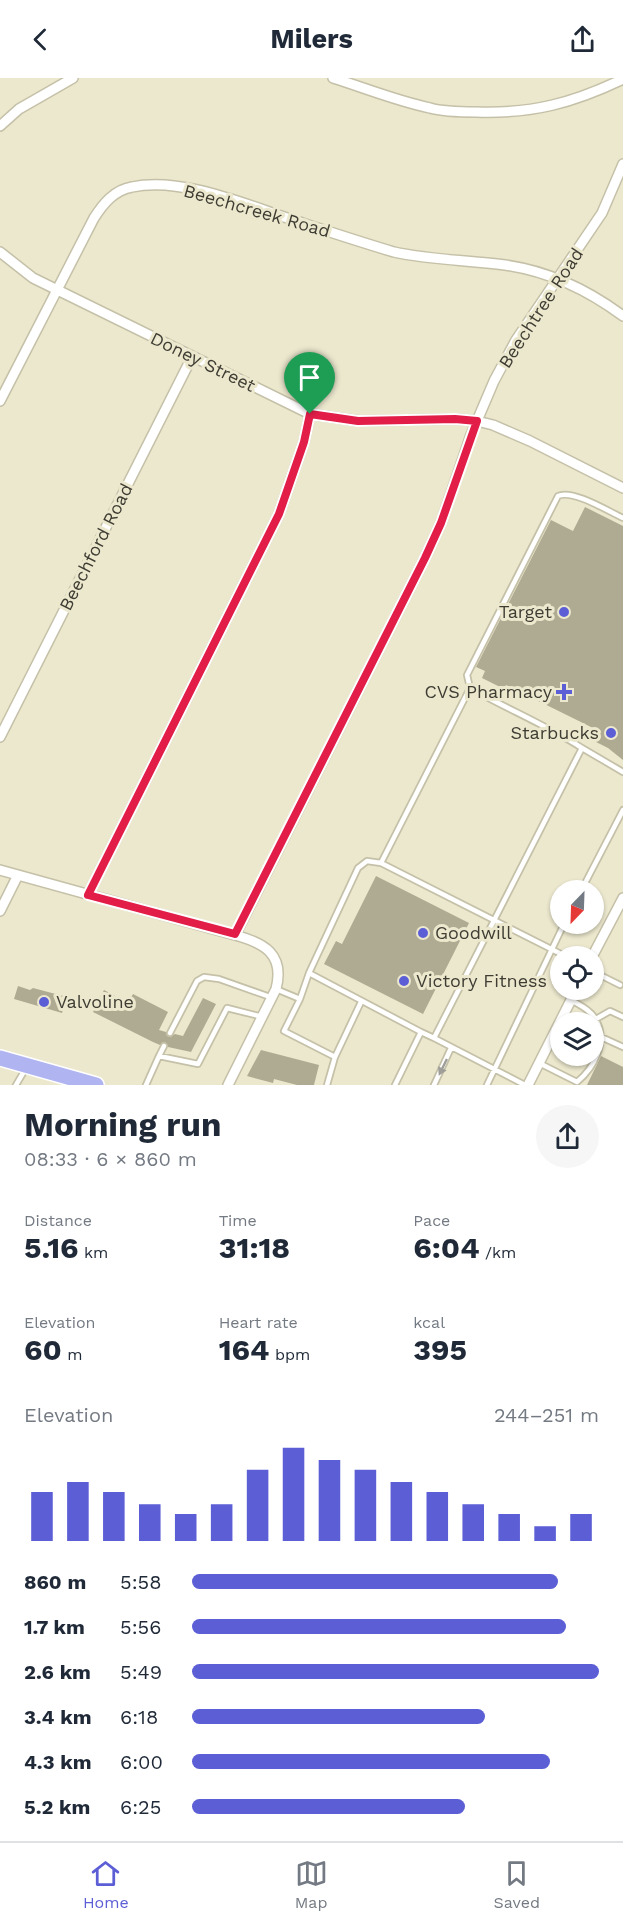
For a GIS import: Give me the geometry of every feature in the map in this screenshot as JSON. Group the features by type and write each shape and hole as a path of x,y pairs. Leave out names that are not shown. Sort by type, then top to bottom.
{"main road":[{"path":"0,1058 86,1084"}],"street":[{"path":"0,126 19,109 73,78"},
{"path":"333,78 432,109 498,113 531,110 565,103 623,79"},
{"name":"Beechtree Road","path":"235,934 425,558 445,512 477,421 494,381 516,340 602,213 623,164"},
{"name":"Beechcreek Road","path":"0,401 100,208 118,192 143,185 184,188 228,199 394,252 417,257 507,265 558,278 576,286 623,316"},
{"name":"Doney Street","path":"0,252 33,278 310,414 358,421 455,419 477,421 493,425 530,441 623,488"},
{"name":"Beechford Road","path":"0,736 192,357"},
{"path":"88,895 279,514 304,442 310,414"},
{"path":"0,870 235,934 257,941 267,948 278,966 279,977 274,994 228,1085"},
{"path":"0,911 18,875"},
{"path":"598,946 623,898"},
{"path":"526,1085 571,1000"}],"lane":[{"path":"381,863 470,688 467,675 558,496 564,493 573,495 623,518"},
{"path":"470,688 556,731 623,772"},
{"path":"434,1038 582,748"},
{"path":"587,880 623,810"},
{"path":"335,1057 284,1031 358,868 367,861 381,863 550,948"},
{"path":"487,1085 550,953"},
{"path":"309,973 526,1085"},
{"path":"170,1033 197,981 204,977 300,999"},
{"path":"604,977 620,985"},
{"path":"571,1000 589,1012"},
{"path":"327,1085 335,1057 362,1002"},
{"path":"159,1056 198,1064 227,1008 263,1017"},
{"path":"604,1015 610,1011 623,1017"},
{"path":"395,1085 421,1032"},
{"path":"604,1038 623,1047"},
{"path":"146,1085 164,1046"},
{"path":"434,1085 452,1048"},
{"path":"539,1063 577,1082 587,1074 591,1066"},
{"path":"16,1085 28,1066"}],"building":[{"name":"Target","path":"585,507 623,526 623,760 608,748 590,739 595,729 506,685 504,689 482,678 485,671 476,667 551,520 573,531"},
{"path":"376,876 469,923 423,1014 324,964 336,941 342,944"},
{"name":"Valvoline","path":"18,986 67,997 62,1013 14,999"},
{"path":"104,990 128,1003 133,994 168,1012 159,1030 166,1032 170,1037 175,1034 183,1036 203,998 216,1004 191,1052 168,1047 165,1042 160,1045 93,1012"},
{"path":"261,1050 319,1065 314,1085 297,1085 274,1079 273,1083 247,1076"},
{"path":"604,1058 623,1067 623,1085 587,1085 596,1066 604,1066"}],"place":[{"name":"Target","path":"564,612"},
{"name":"CVS Pharmacy","path":"564,692"},
{"name":"Starbucks","path":"611,733"},
{"name":"Goodwill","path":"423,933"},
{"name":"Victory Fitness","path":"404,981"},
{"name":"Valvoline","path":"44,1002"}],"route":[{"path":"310,414 358,421 455,419 477,421 441,523 425,558 235,934 88,895 279,514 292,481 310,414"}]}
